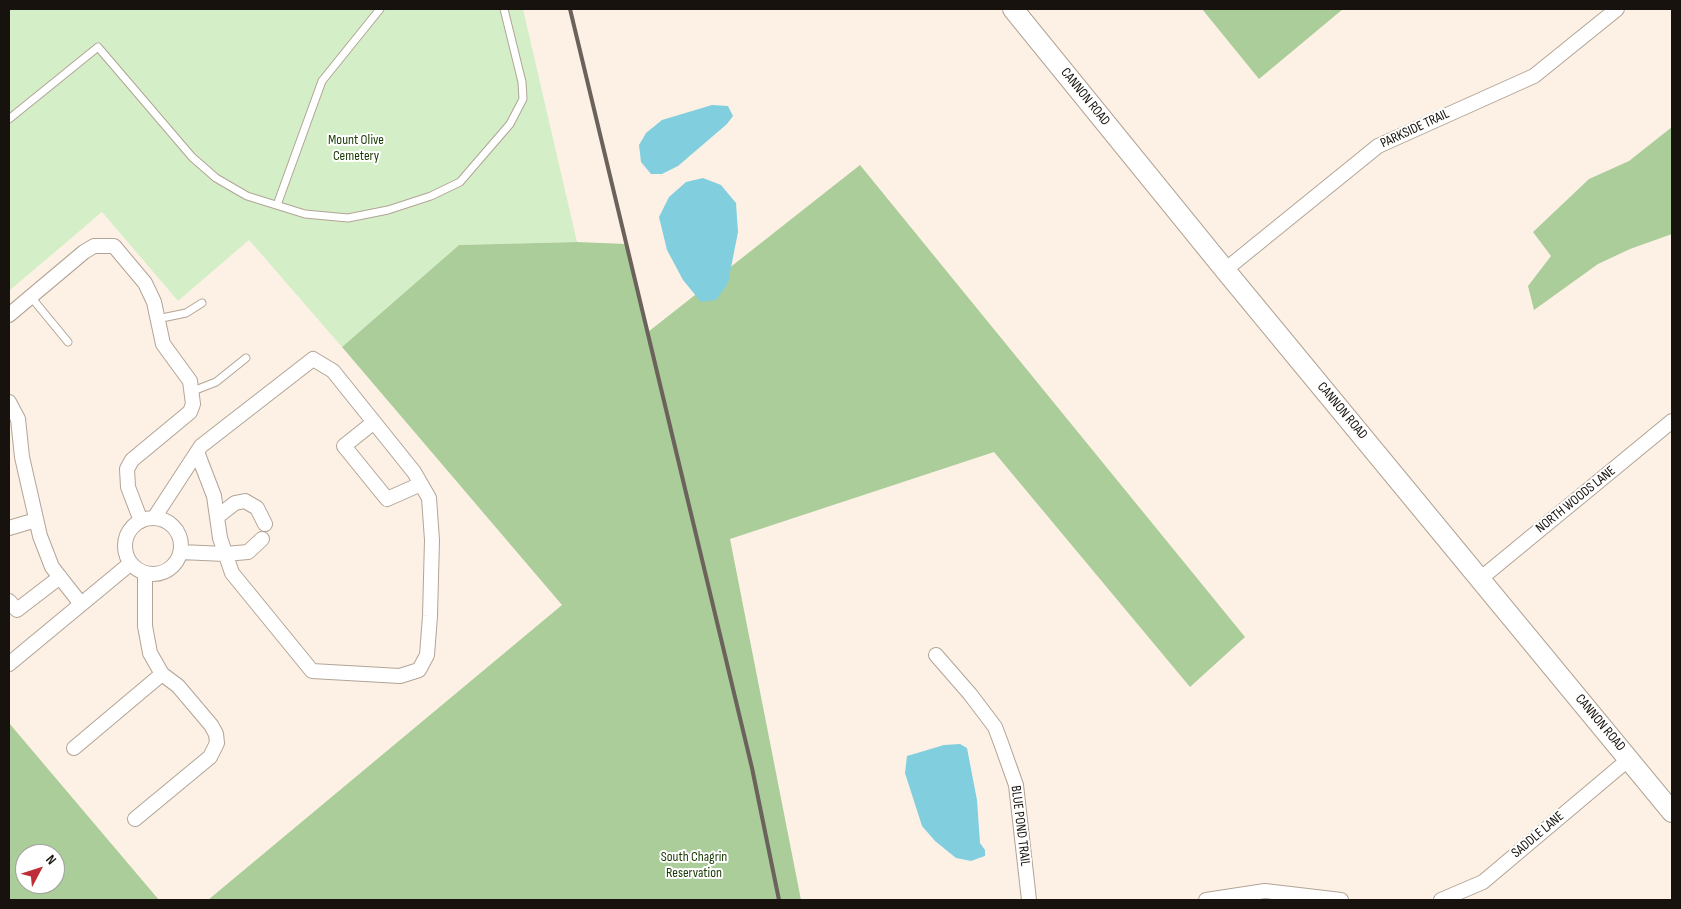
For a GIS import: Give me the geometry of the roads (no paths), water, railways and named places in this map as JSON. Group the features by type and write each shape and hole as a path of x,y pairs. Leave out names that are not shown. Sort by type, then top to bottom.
{"main road":[{"name":"CANNON ROAD","path":"1013,9 1225,270 1672,812"}],"street":[{"name":"PARKSIDE TRAIL","path":"1225,270 1378,146 1534,76 1617,9"},
{"path":"9,315 84,252 94,246 104,244 114,246 145,283 154,302 163,344 190,381 193,391 193,404 190,412 132,460 127,469 128,487 147,520"},
{"path":"147,520 201,446 313,359 333,371 421,484 429,498 432,540 430,616 427,655 419,670 400,676 312,670 232,573 225,554 214,496 197,452"},
{"path":"9,402 18,419 22,457 36,520 52,567 81,604"},
{"name":"NORTH WOODS LANE","path":"1480,578 1672,421"},
{"path":"374,422 344,446 387,499 421,484"},
{"path":"217,517 235,503 245,501 257,508 265,524"},
{"path":"9,528 36,520"},
{"path":"147,520 162,520 175,529 179,536 181,552 178,559 168,570 152,574 145,573 131,564 127,556 126,540 134,526 147,520"},
{"path":"181,552 225,554 248,552 262,538"},
{"path":"9,664 131,564"},
{"path":"135,818 210,757 217,744 216,734 211,725 182,691 162,674 150,653 147,641 145,573"},
{"path":"9,600 17,610 60,577"},
{"name":"BLUE POND TRAIL","path":"936,655 970,694 995,728 1001,743 1016,785 1029,900"},
{"path":"74,748 162,674"},
{"name":"SADDLE LANE","path":"1441,900 1482,882 1629,759"},
{"path":"1206,900 1265,891 1341,900"}],"lane":[{"path":"277,205 322,81 380,9"},
{"path":"9,120 98,47 192,157 216,178 247,196 305,214 348,218 388,210 431,196 460,182 510,124 523,99 522,82 504,9"},
{"path":"31,297 68,342"},
{"path":"157,319 186,313 202,303"},
{"path":"193,391 216,382 246,358"}],"water":[{"path":"712,105 728,106 733,116 727,124 678,166 662,174 651,174 641,162 639,145 646,133 662,120"},
{"path":"703,178 721,185 736,203 738,232 728,283 716,300 701,302 683,280 667,250 659,217 669,197 686,182"},
{"path":"960,744 967,748 977,800 980,843 985,850 985,856 971,861 956,858 935,841 922,826 905,773 907,756 944,745"}],"railway":[{"path":"570,9 752,768 779,900"}],"park label":[{"name":"Mount Olive Cemetery","path":"356,148"},
{"name":"South Chagrin Reservation","path":"694,866"}]}
